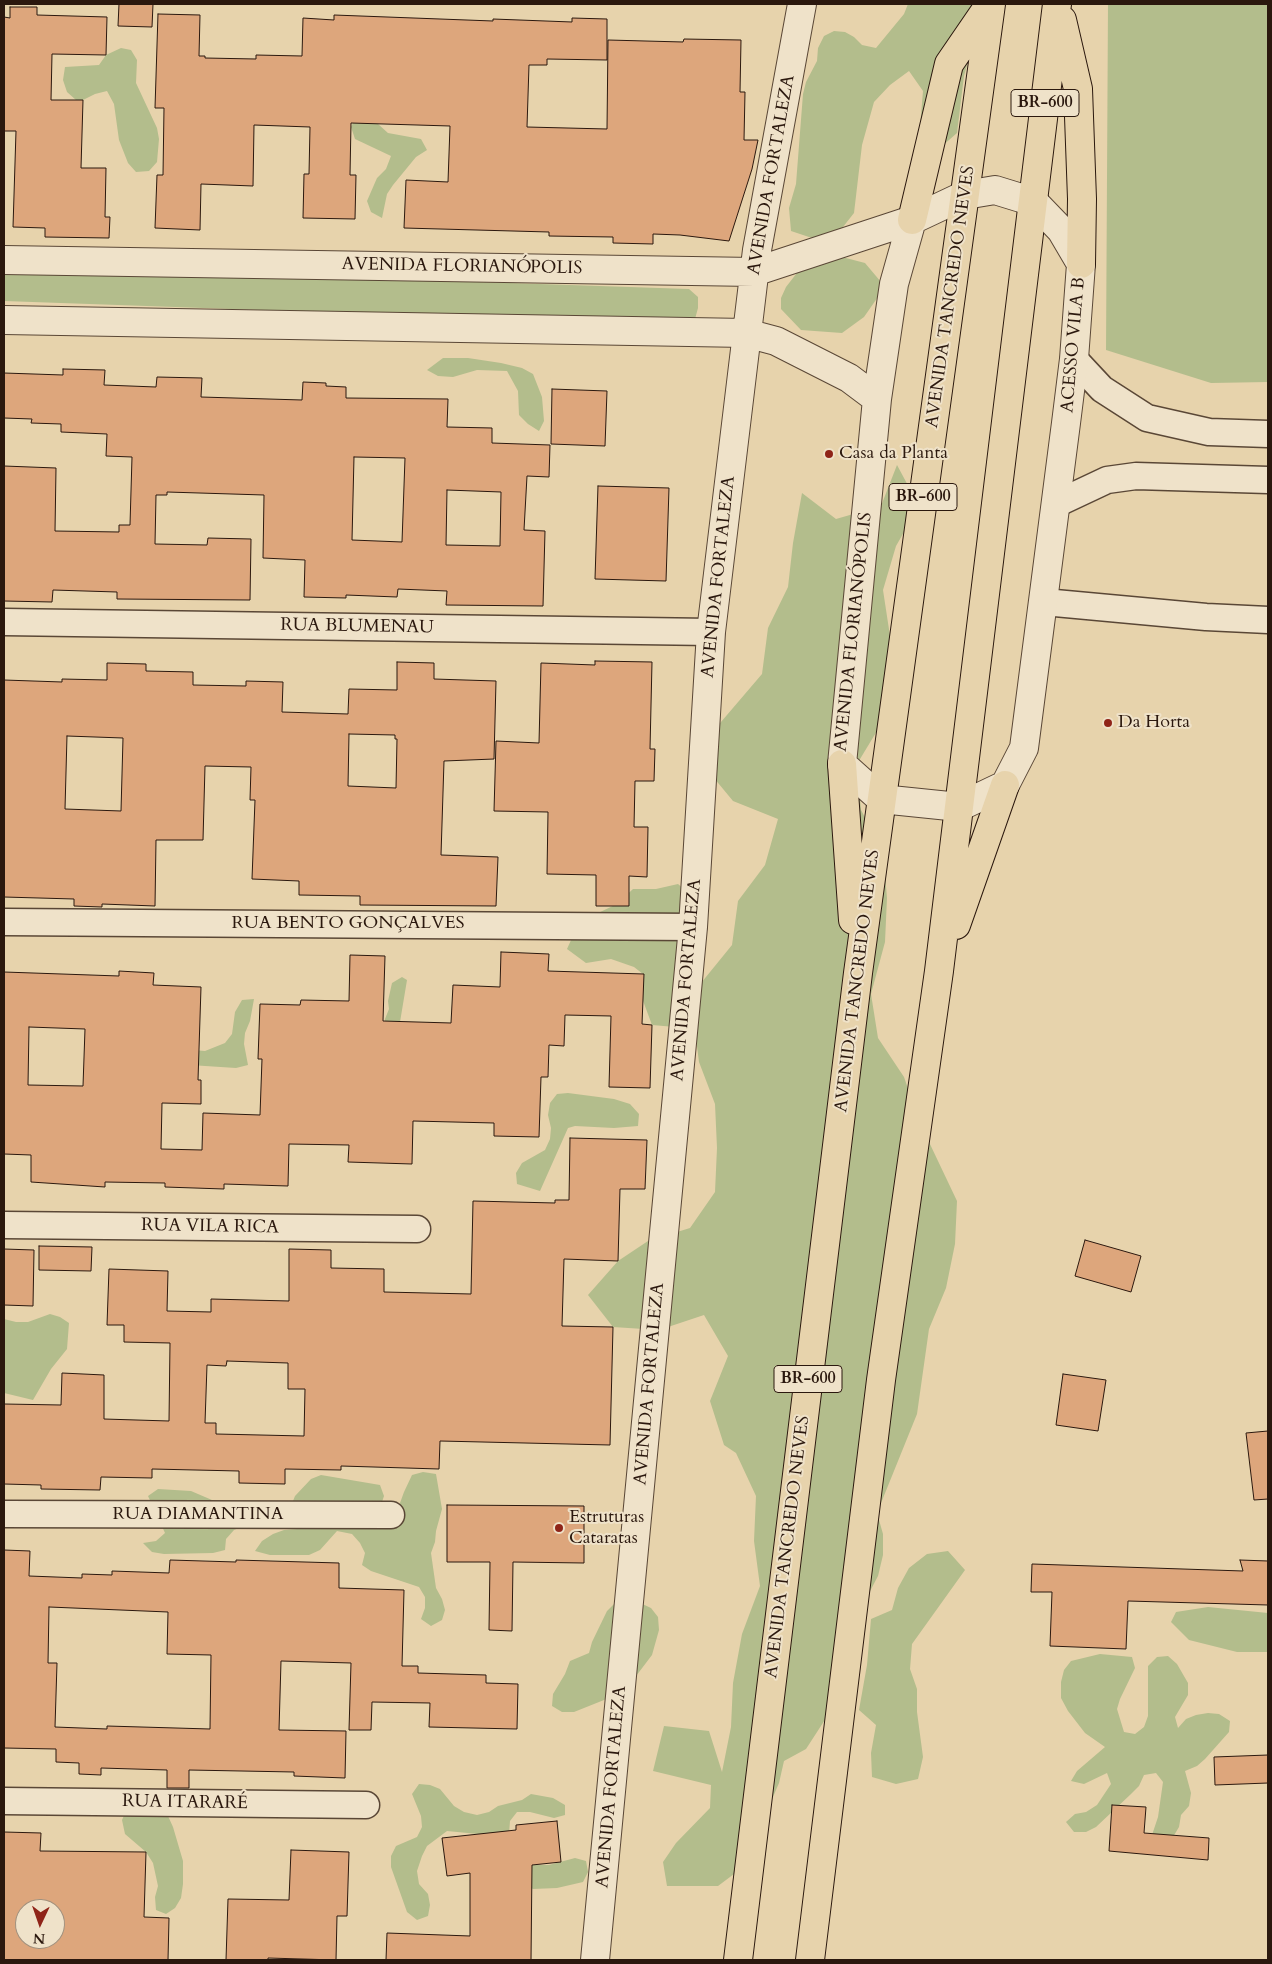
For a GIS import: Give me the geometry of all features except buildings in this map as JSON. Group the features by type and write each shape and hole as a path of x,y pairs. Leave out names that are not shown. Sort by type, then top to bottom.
{"main road":[{"name":"AVENIDA TANCREDO NEVES","path":"738,1960 858,973 991,4"},
{"path":"912,220 949,64 991,4"},
{"path":"1058,4 1078,89 1082,199 1081,264"},
{"name":"BR-600","path":"810,1960 881,1380 939,971 1058,4"},
{"path":"842,764 858,973"},
{"path":"939,971 1005,785"}],"street":[{"name":"AVENIDA FORTALEZA","path":"595,1960 693,927 710,632 754,272 802,4"},
{"name":"AVENIDA FLORIANÓPOLIS","path":"4,260 754,272 912,220 965,195 995,190 1034,202"},
{"name":"ACESSO VILA B","path":"1005,785 1024,748 1074,359 1081,264 1060,230 1034,202"},
{"name":"AVENIDA FLORIANÓPOLIS","path":"882,799 842,764 877,399 894,284 912,220"},
{"path":"4,320 746,333 776,341 849,378 877,399"},
{"path":"1074,359 1102,388 1147,418 1209,432 1268,434"},
{"path":"1056,504 1107,480 1136,476 1268,480"},
{"path":"1044,602 1206,617 1268,620"},
{"name":"RUA BLUMENAU","path":"4,622 710,632"},
{"path":"882,799 958,807 1005,785"},
{"name":"RUA BENTO GONÇALVES","path":"4,922 693,927"},
{"name":"RUA VILA RICA","path":"4,1225 417,1229"},
{"name":"RUA DIAMANTINA","path":"4,1514 391,1515"},
{"name":"RUA ITARARÉ","path":"4,1801 366,1806"}],"green space":[{"path":"908,4 977,4 972,47 964,76 957,133 941,147 919,139 923,91 909,71 890,85 874,102 862,145 854,213 839,232 815,239 791,231 789,208 796,184 803,94 806,82 817,61 818,48 824,36 834,31 845,32 862,45 876,48 904,14"},
{"path":"1108,4 1268,4 1268,382 1211,383 1106,350"},
{"path":"121,48 131,50 137,60 136,83 157,128 159,139 157,162 149,171 136,172 128,163 119,140 114,104 107,91 83,100 76,100 67,92 63,80 65,67 99,65 106,55"},
{"path":"372,113 378,124 388,133 421,139 427,150 416,157 387,194 382,218 371,212 367,201 377,178 386,169 391,156 355,139 351,127 353,123"},
{"path":"842,257 865,263 881,282 880,294 864,317 842,333 801,330 781,309 781,298 786,287 800,269"},
{"path":"4,266 689,289 698,297 698,308 695,319 687,325 4,301"},
{"path":"443,358 468,358 501,363 522,368 533,374 542,397 544,421 539,431 519,415 518,391 507,371 477,370 453,377 438,376 427,370"},
{"path":"897,465 919,506 896,546 883,590 890,636 887,680 880,726 857,764 861,810 883,851 887,898 885,942 871,994 878,1038 904,1077 919,1121 957,1201 955,1244 946,1288 929,1329 917,1414 877,1513 883,1534 883,1555 878,1576 868,1595 830,1712 806,1749 784,1761 779,1783 738,1871 718,1886 667,1886 663,1862 676,1843 710,1808 711,1785 653,1771 664,1726 709,1731 722,1772 731,1727 733,1683 742,1634 760,1586 754,1541 756,1496 736,1453 724,1445 710,1401 728,1356 704,1315 659,1330 613,1327 588,1295 618,1261 648,1241 690,1228 715,1192 717,1148 715,1104 699,1062 693,1015 675,1027 652,1025 642,998 643,974 634,967 611,959 586,963 567,949 576,929 596,914 617,904 633,889 656,889 678,884 693,897 697,988 732,945 738,901 765,865 778,819 733,801 709,772 715,729 762,674 768,628 788,587 793,543 802,493 836,519 881,506"},
{"path":"402,977 407,980 400,1022 384,1031 392,983"},
{"path":"254,999 244,1044 248,1065 236,1068 190,1065 193,1050 205,1051 225,1043 232,1034 235,1012 242,1000"},
{"path":"568,1093 614,1099 630,1104 639,1114 638,1126 614,1128 575,1126 568,1128 540,1191 517,1184 516,1173 522,1163 545,1150 550,1139 551,1128 548,1115 550,1103 557,1094"},
{"path":"50,1314 60,1317 69,1323 67,1349 51,1369 33,1400 4,1393 4,1319 28,1322"},
{"path":"423,1472 436,1474 442,1509 431,1553 436,1588 445,1610 442,1620 431,1626 421,1619 425,1608 425,1597 419,1587 371,1571 362,1565 365,1553 360,1543 352,1534 337,1531 320,1550 309,1555 270,1555 255,1551 262,1541 273,1534 284,1530 309,1528 321,1519 297,1522 269,1529 258,1525 247,1525 234,1530 226,1539 225,1550 213,1553 164,1554 152,1552 143,1543 156,1541 165,1533 148,1496 158,1489 191,1491 212,1500 235,1503 291,1506 295,1496 311,1479 321,1475 380,1485 384,1496 380,1508 400,1515 400,1503 412,1475"},
{"path":"948,1551 965,1570 912,1644 910,1669 917,1689 917,1712 923,1757 918,1779 896,1784 872,1777 871,1753 876,1725 859,1710 867,1665 871,1619 892,1610 898,1588 909,1568 927,1554"},
{"path":"617,1601 638,1602 651,1608 658,1617 659,1630 652,1655 630,1684 609,1698 574,1712 562,1712 552,1706 553,1694 565,1674 570,1661 589,1653 592,1642 607,1611"},
{"path":"1208,1607 1268,1613 1268,1652 1237,1652 1189,1640 1171,1622 1176,1612"},
{"path":"1100,1654 1132,1657 1135,1668 1117,1709 1124,1732 1135,1734 1144,1727 1148,1716 1148,1666 1157,1657 1168,1656 1177,1664 1188,1683 1188,1695 1175,1717 1178,1728 1186,1719 1208,1713 1219,1714 1230,1721 1229,1732 1205,1759 1197,1766 1185,1771 1191,1793 1189,1806 1181,1815 1179,1827 1173,1837 1151,1838 1158,1817 1163,1782 1156,1773 1144,1775 1139,1786 1096,1827 1086,1832 1074,1832 1066,1822 1075,1814 1086,1812 1097,1805 1111,1784 1107,1773 1084,1784 1071,1781 1077,1771 1105,1747 1085,1733 1068,1711 1061,1698 1061,1682 1064,1670 1071,1661"},
{"path":"419,1784 430,1785 440,1789 454,1806 464,1812 477,1815 489,1812 498,1806 522,1800 531,1794 553,1798 565,1805 565,1815 554,1818 530,1812 517,1812 510,1821 509,1834 486,1843 478,1834 447,1831 427,1846 422,1856 417,1871 419,1884 428,1894 430,1905 428,1916 417,1920 407,1912 391,1867 391,1856 396,1846 417,1837 422,1827 421,1816 412,1794"},
{"path":"127,1809 159,1810 168,1816 173,1827 183,1861 183,1884 181,1898 175,1908 166,1914 156,1910 155,1897 158,1886 153,1863 146,1852 125,1834 122,1820"},
{"path":"575,1858 586,1861 588,1872 583,1882 557,1888 533,1889 516,1880 527,1865 549,1865"}],"place":[{"name":"Casa da Planta","path":"829,454"},
{"name":"Da Horta","path":"1108,723"},
{"name":"Estruturas Cataratas","path":"559,1528"}]}
